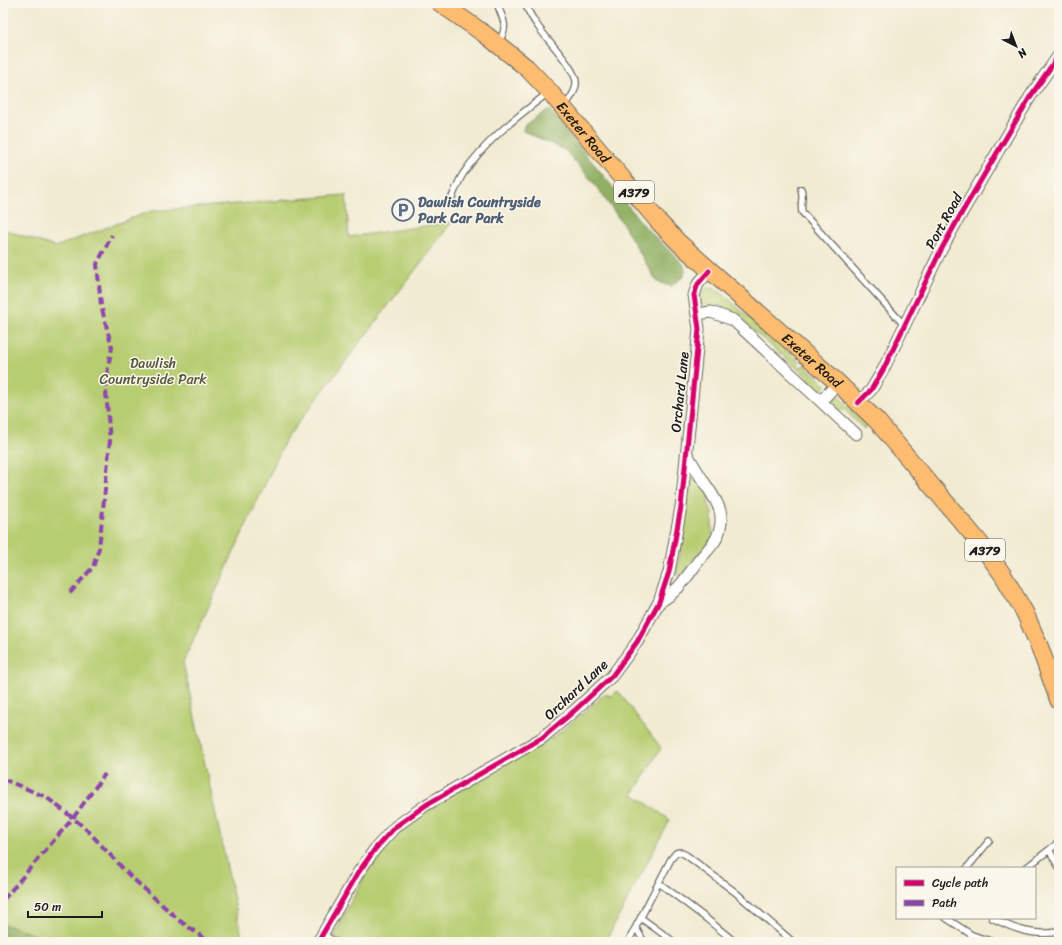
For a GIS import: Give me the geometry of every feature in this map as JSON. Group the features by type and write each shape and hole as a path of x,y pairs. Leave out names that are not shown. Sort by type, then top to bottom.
{"main road":[{"name":"Exeter Road","path":"440,3 486,35 527,68 564,108 658,221 679,243 858,402"},
{"name":"A379","path":"858,402 908,456 979,542 1003,575 1025,613 1059,701"}],"street":[{"name":"Port Road","path":"858,402 871,390 941,250 961,214 1030,97 1059,55"},
{"name":"Orchard Lane","path":"320,938 358,872 375,849 395,827 426,805 542,738 612,676 637,642 659,602 669,572 681,507 699,329 694,295 698,284 709,271"},
{"path":"697,314 711,312 733,320 856,434"},
{"path":"821,401 838,383"},
{"path":"659,602 669,597 683,582 715,541 722,520 720,508 687,454"}],"lane":[{"path":"498,3 506,25 504,33 498,44"},
{"path":"525,3 537,25 569,65 575,75 576,84 573,94 564,108"},
{"path":"450,202 463,174 484,147 513,121 550,92"},
{"path":"801,189 803,195 801,208 802,212 904,325"},
{"path":"968,867 989,841"},
{"path":"1027,867 1059,842"},
{"path":"1049,850 1059,867"},
{"path":"628,942 676,853 680,852 686,854 735,892 793,942"},
{"path":"659,883 735,942"},
{"path":"641,918 674,942"},
{"path":"948,919 972,935 992,942"},
{"path":"994,919 1025,932 1037,934 1059,932"},
{"path":"636,928 644,942"},
{"path":"320,938 335,942"}],"green space":[{"path":"549,109 645,227 683,264 685,269 684,276 671,286 657,282 623,224 593,182 565,150 523,131 524,126"},
{"name":"Dawlish Countryside Park","path":"346,195 349,237 452,222 286,439 183,662 243,942 55,942 3,924 3,229 55,247 151,211"},
{"path":"708,288 718,290 800,362 798,364 801,367 804,365 826,385 822,391 818,391 810,384 808,377 730,311 721,306 708,308 704,307 700,301 700,296"},
{"path":"838,397 868,425 864,429 845,410 839,410 833,403"},
{"path":"694,474 710,496 708,503 712,513 712,531 714,536 682,575 679,576 676,573 680,554 689,475"},
{"path":"618,691 661,748 633,794 670,820 605,942 343,942 334,936 374,859 391,839 407,825 444,799 533,750 555,736 605,694 611,696"},
{"path":"3,924 55,942 3,942"}],"marked path":[{"path":"70,593 93,567 99,548 110,441 106,391 108,366 112,348 101,305 97,264 112,235"},
{"path":"3,900 73,818 105,774"},
{"path":"3,779 46,797 73,818 87,830 129,875 179,920 209,942"}],"cycle path":[{"path":"858,403 871,390 883,370 941,250 961,214 1030,97 1059,55"},
{"path":"318,942 358,873 375,849 395,827 426,805 542,738 612,676 637,642 659,602 669,572 681,507 699,329 694,295 698,284 709,271"}],"place":[{"name":"Dawlish Countryside Park Car Park","path":"403,210"}]}
